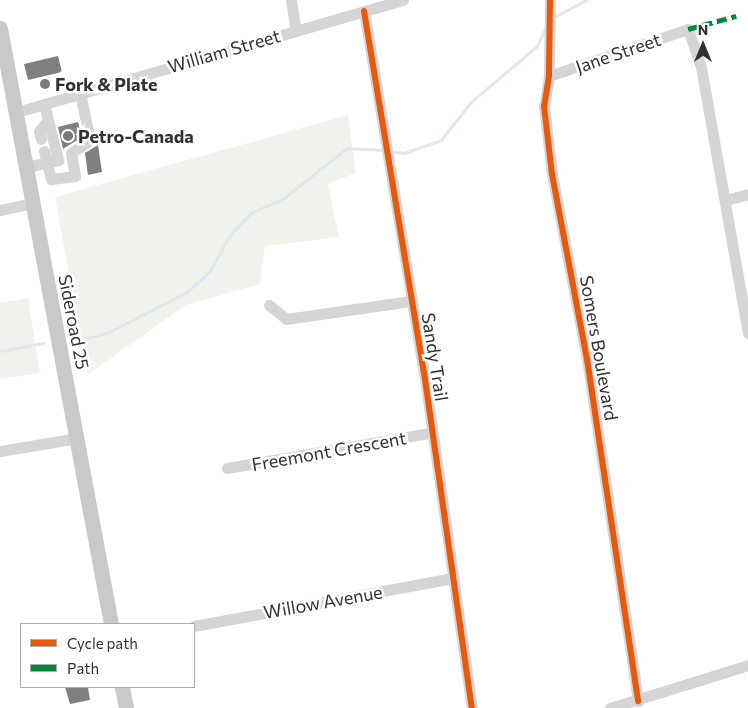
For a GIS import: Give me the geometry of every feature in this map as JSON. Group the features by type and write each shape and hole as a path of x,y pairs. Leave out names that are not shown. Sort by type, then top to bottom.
{"main road":[{"name":"Sideroad 25","path":"0,28 78,438 111,623"},
{"path":"122,688 126,708"}],"street":[{"path":"291,0 296,30"},
{"name":"William Street","path":"17,112 403,0"},
{"name":"Somers Boulevard","path":"550,0 549,76 544,106 552,174 587,359 638,700"},
{"name":"Sandy Trail","path":"364,11 411,301 472,708"},
{"name":"Jane Street","path":"549,76 688,30 701,67 726,200"},
{"path":"45,157 56,181 75,176 70,153 90,140 80,93"},
{"path":"26,167 45,157 58,160 44,104"},
{"path":"41,139 40,131 48,120"},
{"path":"748,194 726,200 748,333"},
{"path":"0,210 32,203"},
{"path":"269,306 286,319 411,301"},
{"name":"Freemont Crescent","path":"227,468 430,433"},
{"path":"0,451 78,438"},
{"name":"Willow Avenue","path":"195,626 452,578"},
{"path":"610,708 748,665"}],"shaded area":[{"path":"348,115 356,173 328,184 339,237 265,246 260,284 186,305 87,375 55,197"},
{"path":"28,298 40,373 0,379 0,303"}],"building":[{"path":"58,56 62,72 28,80 24,64"},
{"name":"Petro-Canada","path":"78,122 82,137 63,149 58,127"},
{"path":"98,145 102,172 88,175 85,153"},
{"path":"65,688 88,688 90,700 70,704"}],"waterway":[{"path":"554,17 586,0"},
{"path":"390,151 404,153 441,140 471,102 537,46 545,29"},
{"path":"77,341 107,333 187,292 210,271 230,235 251,213 284,198 347,148 385,150"},
{"path":"0,351 43,343"}],"marked path":[{"path":"688,29 736,16"}],"cycle path":[{"path":"550,0 549,76 544,106 552,174 587,359 638,701"},
{"path":"364,11 424,372 472,708"}],"place":[{"name":"Fork & Plate","path":"45,84"},
{"name":"Petro-Canada","path":"68,136"}]}
